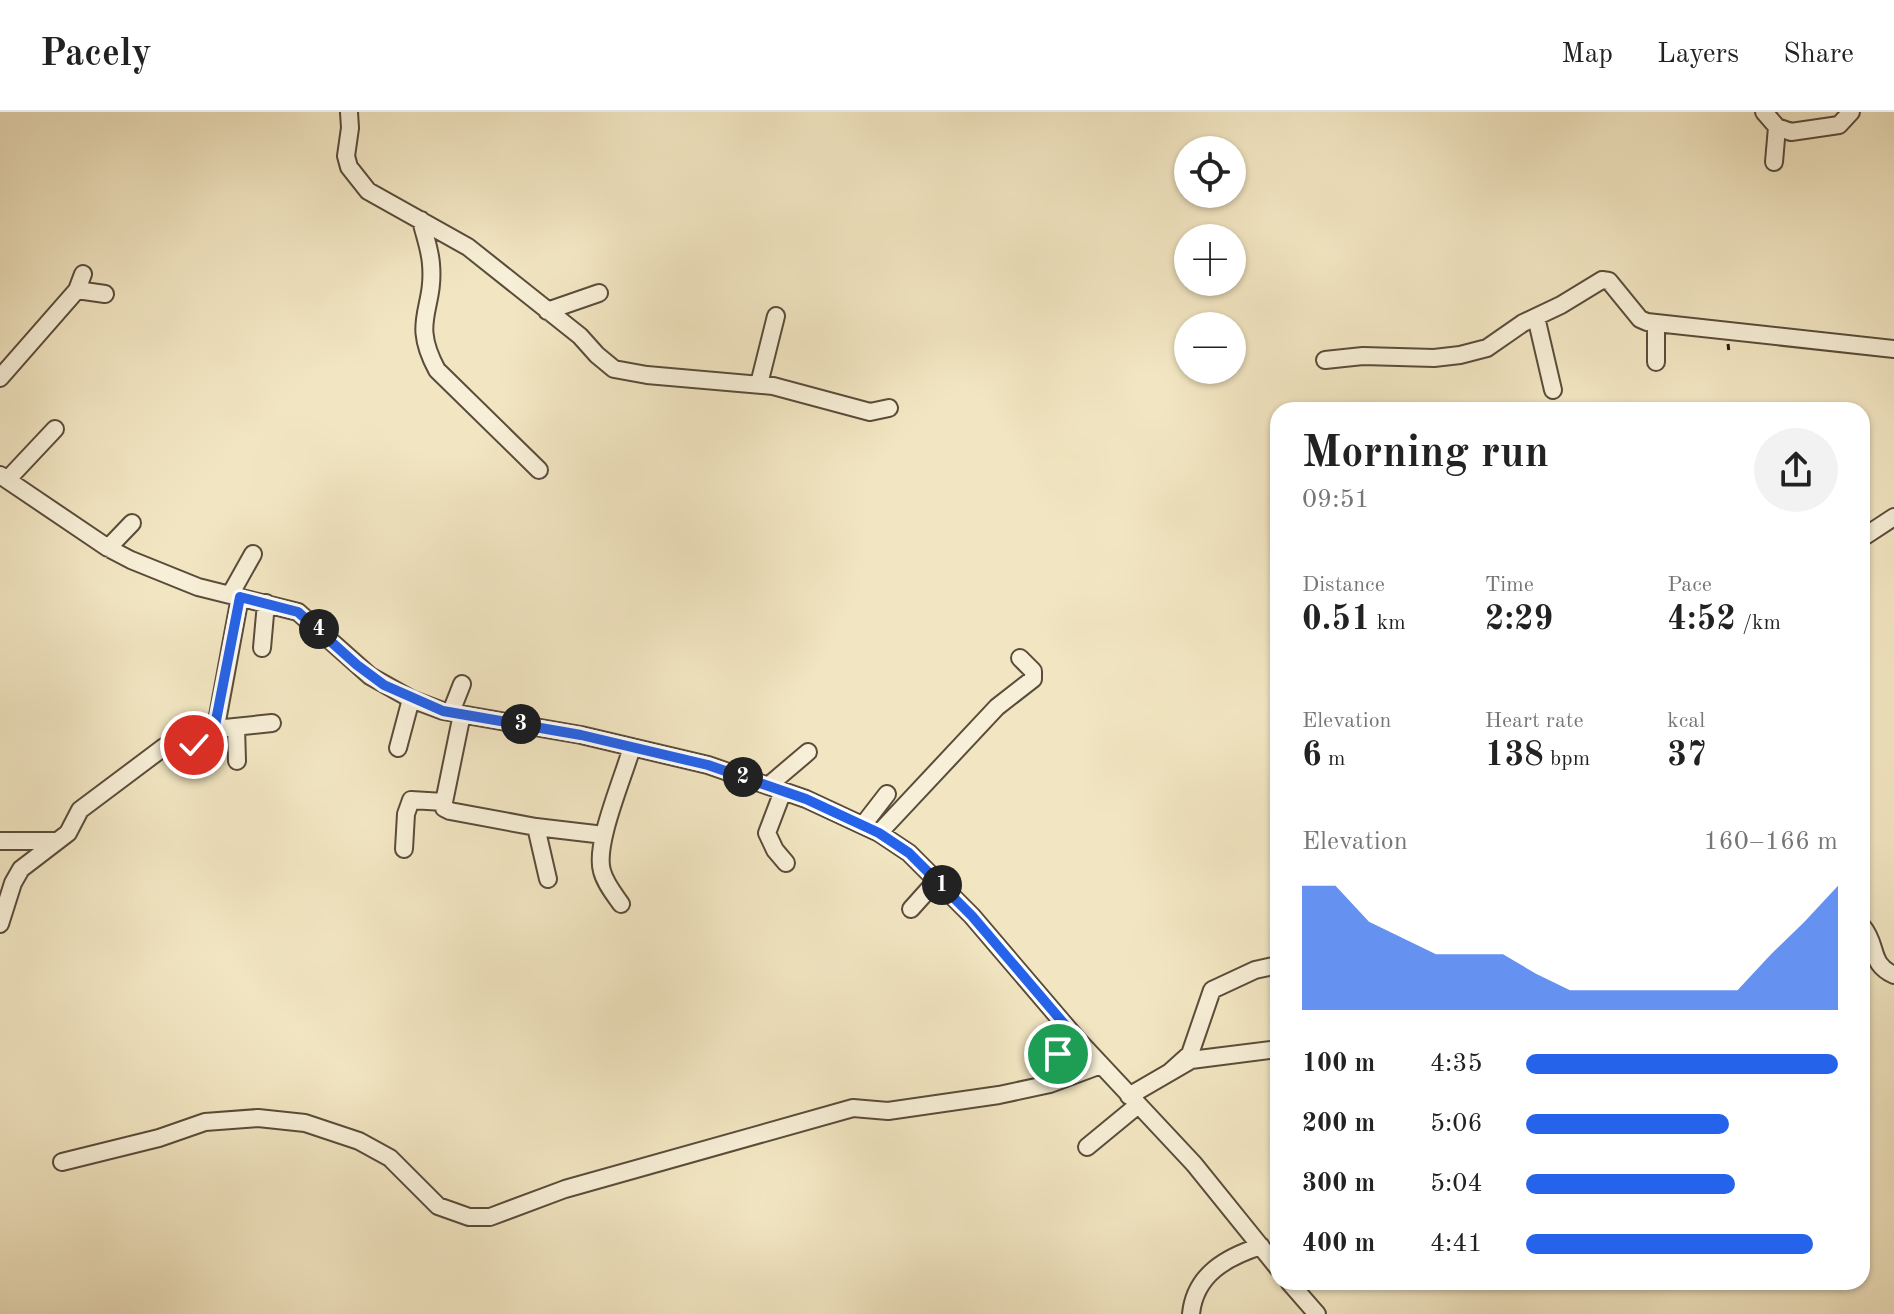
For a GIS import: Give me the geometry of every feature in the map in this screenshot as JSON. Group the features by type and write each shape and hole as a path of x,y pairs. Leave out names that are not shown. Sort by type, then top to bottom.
{"street":[{"path":"349,112 346,156 355,177 368,191 468,247 580,336 614,369 647,375 759,384 870,412 889,408"},
{"path":"1764,112 1777,127 1791,132 1833,126 1844,121 1851,112"},
{"path":"1774,162 1777,127"},
{"path":"421,220 431,263 423,322 423,338 429,355 437,370 539,470"},
{"path":"1325,360 1363,356 1434,358 1487,348 1602,280 1609,281 1640,319 1656,324 1894,349"},
{"path":"0,378 80,282 105,294"},
{"path":"547,311 599,293"},
{"path":"759,384 776,316"},
{"path":"1536,317 1553,390"},
{"path":"1656,324 1656,362"},
{"path":"55,429 4,477 108,548 174,578 298,612 370,676 411,699 457,713 581,735 708,765 775,788 863,825 909,853 972,916 1077,1039 1194,1164 1270,1258"},
{"path":"1870,533 1894,517"},
{"path":"108,548 132,523"},
{"path":"0,924 13,883 21,869 72,828 80,810 158,751 172,745 203,745 209,742 215,729 235,596 253,554"},
{"path":"262,648 266,603"},
{"path":"879,833 997,707 1033,679 1033,671 1020,658"},
{"path":"462,684 444,808 536,827 604,835"},
{"path":"398,748 411,699"},
{"path":"215,729 272,723"},
{"path":"236,727 237,761"},
{"path":"621,904 601,870 604,835 632,747"},
{"path":"786,863 767,833 775,788 808,752"},
{"path":"863,825 887,794"},
{"path":"404,849 406,814 411,800 444,802"},
{"path":"536,827 548,879"},
{"path":"0,841 57,841"},
{"path":"911,909 937,880"},
{"path":"1870,939 1876,961 1881,968 1894,975"},
{"path":"1087,1147 1133,1101 1190,1054 1212,990 1255,970 1270,967"},
{"path":"1058,1054 1077,1039"},
{"path":"1170,1072 1191,1060 1270,1050"},
{"path":"62,1162 159,1138 205,1122 258,1118 305,1123 359,1141 390,1158 438,1206 469,1217 490,1217 565,1189 853,1108 888,1111 999,1095 1050,1084 1101,1065"},
{"path":"1191,1314 1197,1290 1207,1275 1230,1258 1261,1246"},
{"path":"1296,1290 1317,1314"}],"route":[{"path":"194,745 203,745 213,736 240,597 290,608 312,622 370,676 411,699 443,711 581,735 708,765 806,799 879,833 909,853 972,916 1077,1039 1058,1054"}]}
